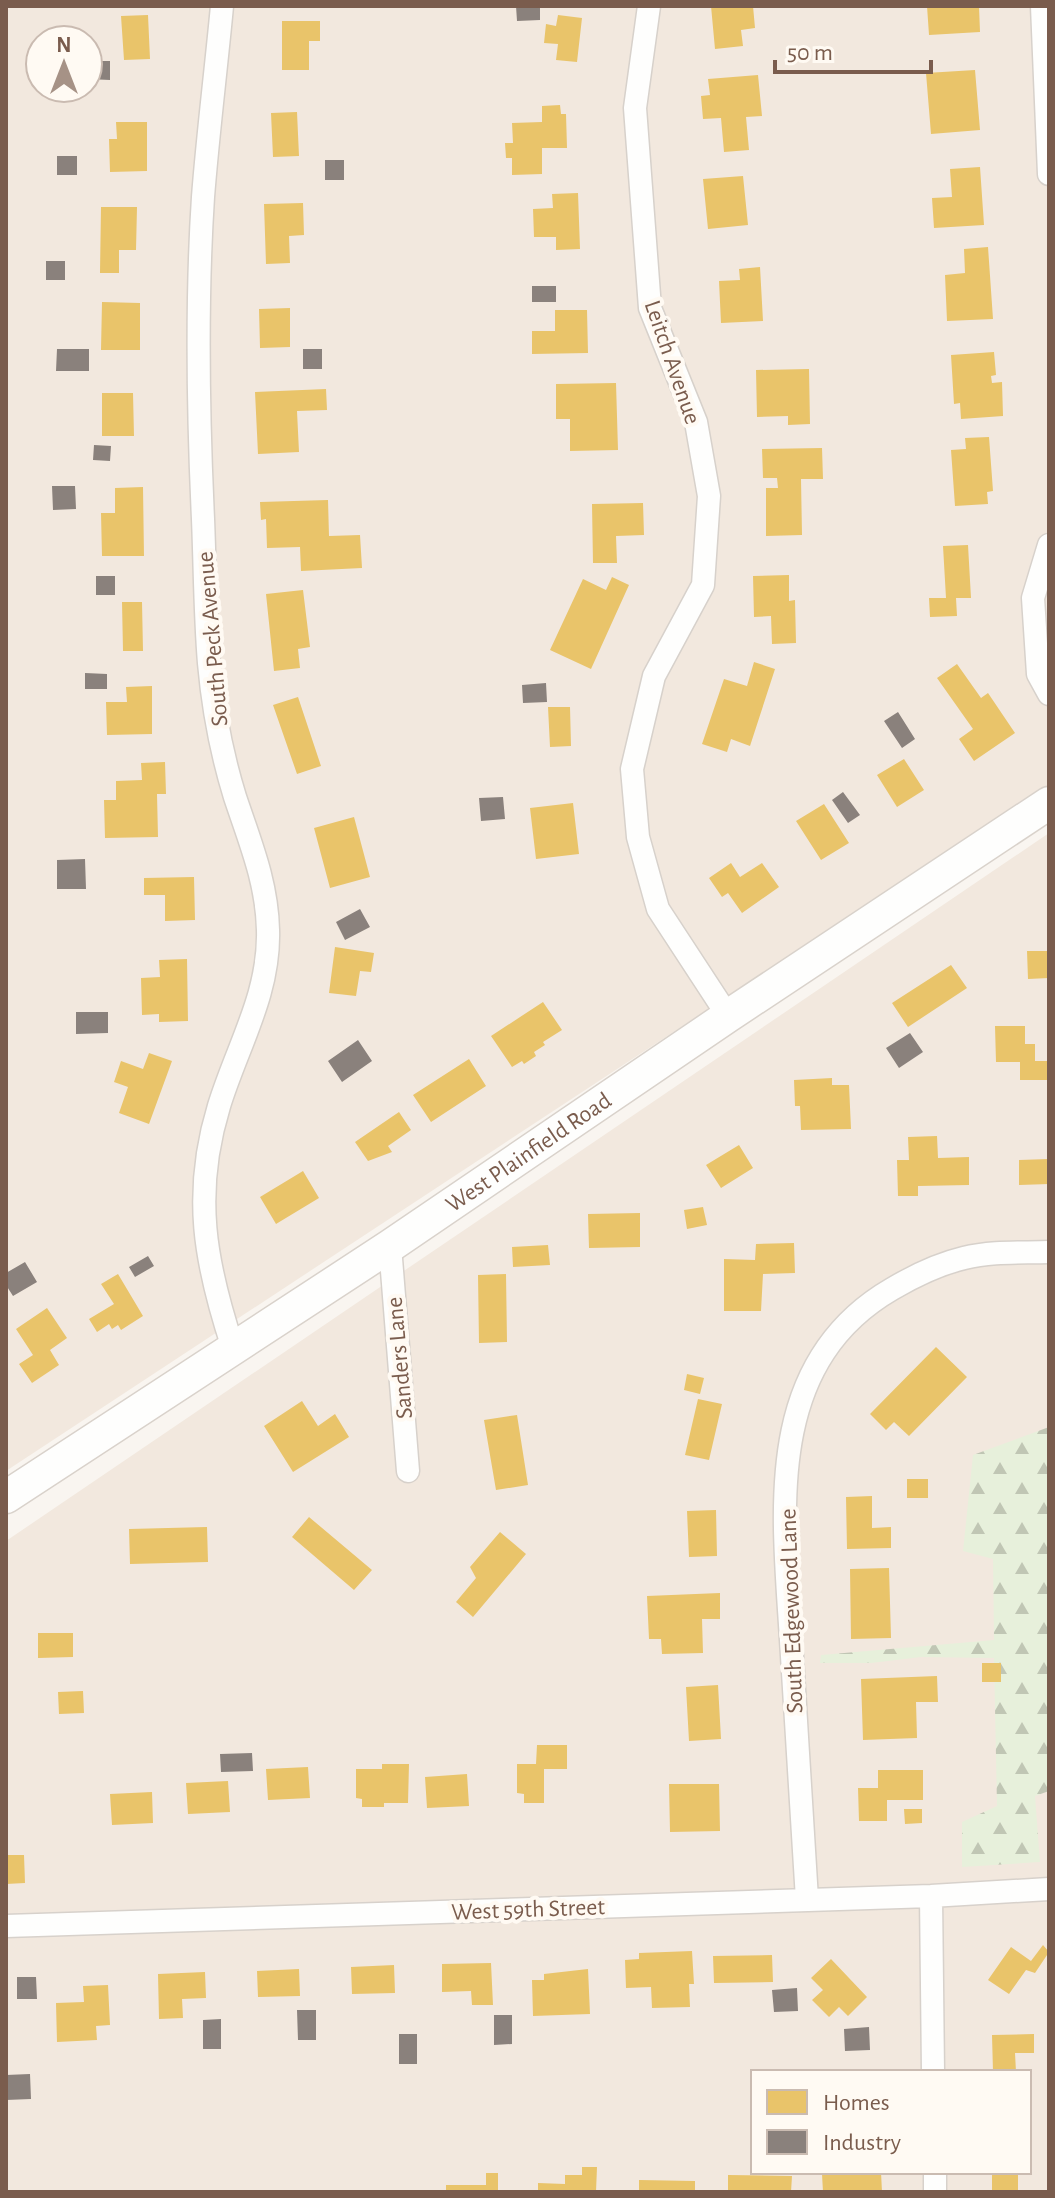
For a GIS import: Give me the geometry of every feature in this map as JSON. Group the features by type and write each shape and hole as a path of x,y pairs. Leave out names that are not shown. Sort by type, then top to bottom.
{"main road":[{"name":"West Plainfield Road","path":"6,1497 390,1246 1049,803"}],"street":[{"name":"South Peck Avenue","path":"222,6 203,196 199,282 198,401 209,663 223,749 266,893 268,933 267,967 260,999 219,1106 204,1164 203,1215 213,1287 233,1348"},
{"name":"Leitch Avenue","path":"649,6 635,108 650,308 696,422 709,496 703,585 654,676 632,769 638,837 658,909 728,1016"},
{"path":"1042,6 1049,174"},
{"path":"1049,545 1033,598 1038,674 1049,694"},
{"name":"Sanders Lane","path":"390,1246 408,1471"},
{"name":"South Edgewood Lane","path":"807,1900 786,1564 786,1492 791,1443 801,1395 815,1363 837,1333 866,1304 934,1267 965,1257 1049,1252"},
{"name":"West 59th Street","path":"6,1926 931,1896 1049,1889"},
{"path":"931,1896 933,2070"}],"shaded area":[{"path":"6,6 1049,6 1049,785 6,1471"},
{"path":"1049,833 1049,2192 6,2192 6,1541"}],"green space":[{"path":"1049,1427 1049,1791 1035,1796 1040,1862 962,1867 962,1822 997,1806 994,1658 921,1657 871,1663 820,1663 821,1655 994,1640 993,1559 963,1551 973,1455"}],"building: Homes":[{"path":"711,6 753,6 755,28 741,30 743,46 715,49"},
{"path":"927,6 979,6 980,32 929,35"},
{"path":"148,15 150,59 124,60 121,16"},
{"path":"558,15 582,18 577,62 556,60 558,44 544,43 546,24 556,26"},
{"path":"282,21 320,21 320,41 309,41 309,70 282,70"},
{"path":"975,70 980,130 931,134 926,73"},
{"path":"758,75 762,116 746,117 749,150 724,152 721,118 703,119 701,96 710,95 708,79"},
{"path":"560,105 561,114 566,114 567,148 542,148 542,174 512,175 512,158 506,158 505,143 513,143 512,123 542,122 542,106"},
{"path":"297,112 299,156 273,157 271,113"},
{"path":"116,122 147,122 147,171 110,172 109,139 117,139"},
{"path":"980,167 984,225 934,228 932,198 952,197 950,169"},
{"path":"743,176 748,225 708,229 703,179"},
{"path":"578,193 580,249 556,250 556,237 534,237 533,209 553,208 552,194"},
{"path":"303,203 304,235 289,236 290,263 266,264 264,204"},
{"path":"101,207 137,207 136,250 119,250 119,273 100,273"},
{"path":"988,247 993,319 947,321 945,275 965,273 964,249"},
{"path":"760,267 763,321 721,323 719,281 740,280 739,269"},
{"path":"102,302 140,303 140,350 101,350"},
{"path":"290,308 290,347 260,348 259,309"},
{"path":"555,310 587,310 588,353 532,354 532,331 555,331"},
{"path":"994,352 996,375 991,376 992,383 1002,382 1003,416 961,419 960,403 954,404 951,355"},
{"path":"809,369 810,424 788,425 788,416 757,417 756,370"},
{"path":"616,383 618,450 570,451 570,419 556,419 556,384"},
{"path":"326,389 327,410 297,411 299,452 258,454 255,392"},
{"path":"102,393 133,393 134,436 102,436"},
{"path":"989,437 993,491 987,492 988,504 955,506 951,450 966,449 965,438"},
{"path":"822,448 823,479 801,479 802,535 766,536 766,488 778,488 777,478 763,478 762,449"},
{"path":"143,487 144,556 102,556 101,513 115,513 115,488"},
{"path":"328,500 329,536 360,535 362,568 301,571 300,547 267,548 266,519 261,520 260,502"},
{"path":"643,503 644,535 616,536 617,563 593,563 592,504"},
{"path":"968,545 971,598 956,598 957,616 930,617 929,598 946,598 943,546"},
{"path":"789,575 789,601 795,600 796,643 772,644 771,616 754,617 753,576"},
{"path":"612,577 629,585 591,669 550,650 583,579 606,590"},
{"path":"303,590 310,647 298,649 300,668 274,671 266,594"},
{"path":"122,602 142,602 143,651 123,651"},
{"path":"754,662 775,669 750,746 731,739 727,752 702,744 724,679 747,686"},
{"path":"957,664 981,698 988,693 1015,733 974,761 959,739 973,729 937,678"},
{"path":"152,686 152,734 107,735 106,702 127,702 126,687"},
{"path":"298,697 321,766 297,774 273,705"},
{"path":"548,707 570,707 571,746 550,747"},
{"path":"904,759 924,790 897,807 877,775"},
{"path":"165,762 166,794 157,794 158,837 105,838 104,800 116,800 116,781 142,780 141,763"},
{"path":"573,803 579,854 536,859 530,808"},
{"path":"824,804 849,843 821,860 796,821"},
{"path":"354,817 370,877 330,888 314,828"},
{"path":"731,863 740,877 762,863 779,887 742,913 728,893 722,897 709,878"},
{"path":"194,877 195,920 165,921 165,895 144,895 144,878"},
{"path":"335,947 374,953 371,972 360,971 356,996 329,993"},
{"path":"1027,951 1049,951 1049,978 1028,979"},
{"path":"187,959 188,1021 159,1022 159,1014 142,1015 141,978 160,977 159,960"},
{"path":"951,965 967,988 908,1027 892,1003"},
{"path":"543,1002 562,1030 543,1042 545,1045 534,1052 536,1056 512,1067 491,1036"},
{"path":"995,1026 1025,1026 1025,1044 1035,1044 1035,1061 1049,1061 1049,1080 1020,1080 1020,1062 996,1062"},
{"path":"149,1053 172,1061 149,1124 119,1113 128,1087 114,1082 121,1061 143,1069"},
{"path":"469,1059 486,1086 431,1122 413,1095"},
{"path":"832,1078 832,1085 849,1085 851,1129 801,1130 800,1106 795,1106 794,1080"},
{"path":"399,1112 411,1130 388,1146 392,1152 368,1161 355,1142"},
{"path":"937,1136 938,1158 969,1157 969,1185 918,1186 918,1196 898,1196 897,1160 909,1160 908,1137"},
{"path":"739,1145 753,1168 721,1188 706,1165"},
{"path":"1049,1159 1049,1184 1019,1185 1019,1160"},
{"path":"303,1171 319,1198 276,1224 260,1197"},
{"path":"703,1207 707,1225 687,1229 684,1210"},
{"path":"640,1213 640,1247 589,1248 588,1214"},
{"path":"794,1243 795,1273 763,1274 761,1311 724,1311 724,1259 755,1260 756,1244"},
{"path":"548,1245 550,1265 513,1267 512,1247"},
{"path":"118,1274 143,1316 121,1330 118,1325 112,1329 109,1324 97,1332 89,1319 114,1304 101,1284"},
{"path":"506,1274 507,1342 479,1343 478,1275"},
{"path":"47,1308 67,1338 50,1350 59,1365 32,1383 19,1364 33,1355 16,1329"},
{"path":"936,1347 967,1377 909,1436 894,1422 886,1430 870,1414"},
{"path":"687,1374 704,1378 700,1394 684,1390"},
{"path":"698,1399 722,1404 709,1460 685,1455"},
{"path":"302,1401 318,1426 335,1414 349,1437 293,1472 264,1426"},
{"path":"517,1415 528,1485 496,1490 484,1420"},
{"path":"907,1479 928,1479 928,1498 907,1498"},
{"path":"872,1496 872,1528 891,1527 891,1548 847,1549 846,1497"},
{"path":"716,1510 717,1556 689,1557 687,1511"},
{"path":"309,1517 372,1570 354,1590 292,1537"},
{"path":"207,1527 208,1562 130,1564 129,1529"},
{"path":"500,1532 526,1554 473,1617 456,1602 476,1578 470,1567"},
{"path":"889,1568 891,1638 851,1639 850,1569"},
{"path":"720,1593 720,1619 702,1619 703,1653 662,1654 661,1639 649,1639 647,1596"},
{"path":"38,1633 73,1633 73,1657 38,1658"},
{"path":"982,1663 1001,1663 1001,1682 982,1682"},
{"path":"937,1676 938,1702 916,1702 917,1738 863,1740 861,1679"},
{"path":"718,1685 721,1739 689,1741 686,1687"},
{"path":"83,1691 84,1713 59,1714 58,1692"},
{"path":"537,1745 567,1745 567,1769 544,1769 544,1803 524,1803 524,1794 517,1793 517,1764 536,1764"},
{"path":"382,1764 409,1764 408,1803 362,1807 362,1799 356,1798 356,1769 382,1769"},
{"path":"308,1767 310,1798 268,1800 266,1769"},
{"path":"878,1770 923,1770 923,1800 887,1800 887,1821 859,1821 858,1788 878,1788"},
{"path":"467,1774 469,1806 427,1808 425,1777"},
{"path":"228,1781 230,1812 188,1814 186,1783"},
{"path":"669,1784 719,1784 720,1831 670,1832"},
{"path":"152,1792 153,1823 112,1825 110,1794"},
{"path":"904,1809 922,1809 922,1823 905,1824"},
{"path":"6,1855 24,1855 25,1883 6,1884"},
{"path":"1043,1945 1049,1952 1035,1973 1026,1970 1009,1994 988,1980 1011,1947 1031,1961"},
{"path":"692,1951 694,1984 689,1984 690,2007 652,2008 651,1987 626,1988 625,1960 639,1959 639,1953"},
{"path":"772,1955 773,1982 714,1983 713,1956"},
{"path":"831,1959 867,1997 848,2016 839,2007 829,2017 812,2000 823,1990 811,1978"},
{"path":"491,1963 493,2005 472,2005 471,1991 442,1992 442,1964"},
{"path":"394,1965 395,1993 352,1994 351,1967"},
{"path":"299,1969 300,1996 258,1997 257,1971"},
{"path":"588,1969 590,2014 533,2016 532,1980 544,1980 544,1974"},
{"path":"205,1972 206,1998 182,1999 183,2018 159,2019 158,1974"},
{"path":"108,1985 110,2025 96,2026 97,2040 57,2042 56,2003 84,2002 83,1986"},
{"path":"1034,2034 1034,2053 1015,2053 1016,2070 993,2070 992,2035"},
{"path":"582,2167 597,2167 596,2192 538,2192 538,2183 565,2184 565,2175 582,2175"},
{"path":"486,2173 498,2173 498,2192 446,2192 446,2185 486,2185"},
{"path":"822,2174 881,2174 882,2192 823,2192"},
{"path":"992,2174 1018,2174 1018,2192 992,2192"},
{"path":"728,2175 792,2176 791,2192 728,2192"},
{"path":"639,2180 695,2181 695,2192 639,2192"}],"building: Industry":[{"path":"516,6 540,6 540,20 517,21"},
{"path":"104,61 110,61 110,80 104,80"},
{"path":"57,156 77,156 77,175 57,175"},
{"path":"325,160 344,160 344,180 325,180"},
{"path":"46,261 65,261 65,280 46,280"},
{"path":"532,286 556,286 556,302 532,302"},
{"path":"57,349 89,349 89,371 56,371"},
{"path":"303,349 322,349 322,369 303,369"},
{"path":"94,445 111,446 110,461 93,460"},
{"path":"52,486 75,486 76,509 53,510"},
{"path":"96,576 115,576 115,595 96,595"},
{"path":"85,673 107,674 107,689 85,689"},
{"path":"546,683 547,702 523,703 522,685"},
{"path":"898,712 915,739 902,748 884,721"},
{"path":"843,792 860,815 848,823 832,800"},
{"path":"503,797 505,819 481,821 479,798"},
{"path":"85,859 86,889 57,889 57,860"},
{"path":"360,909 370,927 345,940 336,922"},
{"path":"76,1012 108,1012 108,1033 76,1034"},
{"path":"910,1033 923,1052 899,1068 886,1048"},
{"path":"358,1040 372,1061 342,1082 328,1061"},
{"path":"148,1256 154,1266 135,1277 129,1267"},
{"path":"25,1262 37,1282 13,1296 6,1285 6,1273"},
{"path":"252,1753 253,1771 221,1772 220,1754"},
{"path":"17,1977 36,1977 37,1999 17,1999"},
{"path":"797,1988 798,2011 774,2012 772,1990"},
{"path":"297,2010 316,2010 316,2040 298,2040"},
{"path":"494,2015 512,2015 512,2044 494,2045"},
{"path":"221,2019 221,2049 203,2049 203,2020"},
{"path":"869,2027 870,2050 845,2051 844,2029"},
{"path":"399,2034 417,2034 417,2064 399,2064"},
{"path":"30,2074 31,2099 6,2100 6,2075"}]}
